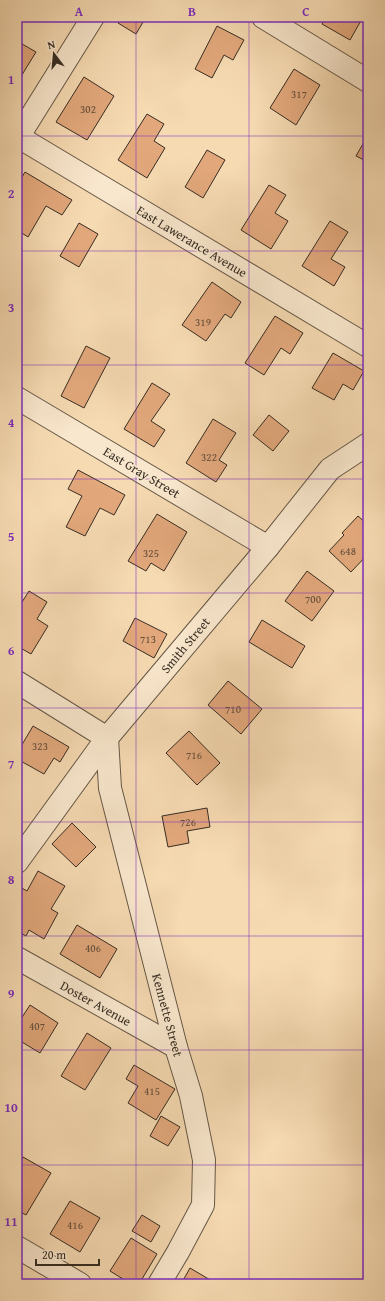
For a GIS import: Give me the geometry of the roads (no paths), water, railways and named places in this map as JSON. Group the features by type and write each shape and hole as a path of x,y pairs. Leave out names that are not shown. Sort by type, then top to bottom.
{"street":[{"path":"18,137 93,17"},
{"path":"263,17 368,81"},
{"name":"East Lawerance Avenue","path":"18,137 368,346"},
{"name":"East Gray Street","path":"17,398 268,547"},
{"name":"Smith Street","path":"17,862 107,738 268,547 330,468 368,444"},
{"path":"17,682 107,738"},
{"name":"Kennette Street","path":"107,738 110,788 176,1047 191,1096 204,1160 203,1205 159,1284"},
{"name":"Doster Avenue","path":"17,958 176,1047"},
{"path":"17,1246 80,1284"}]}
